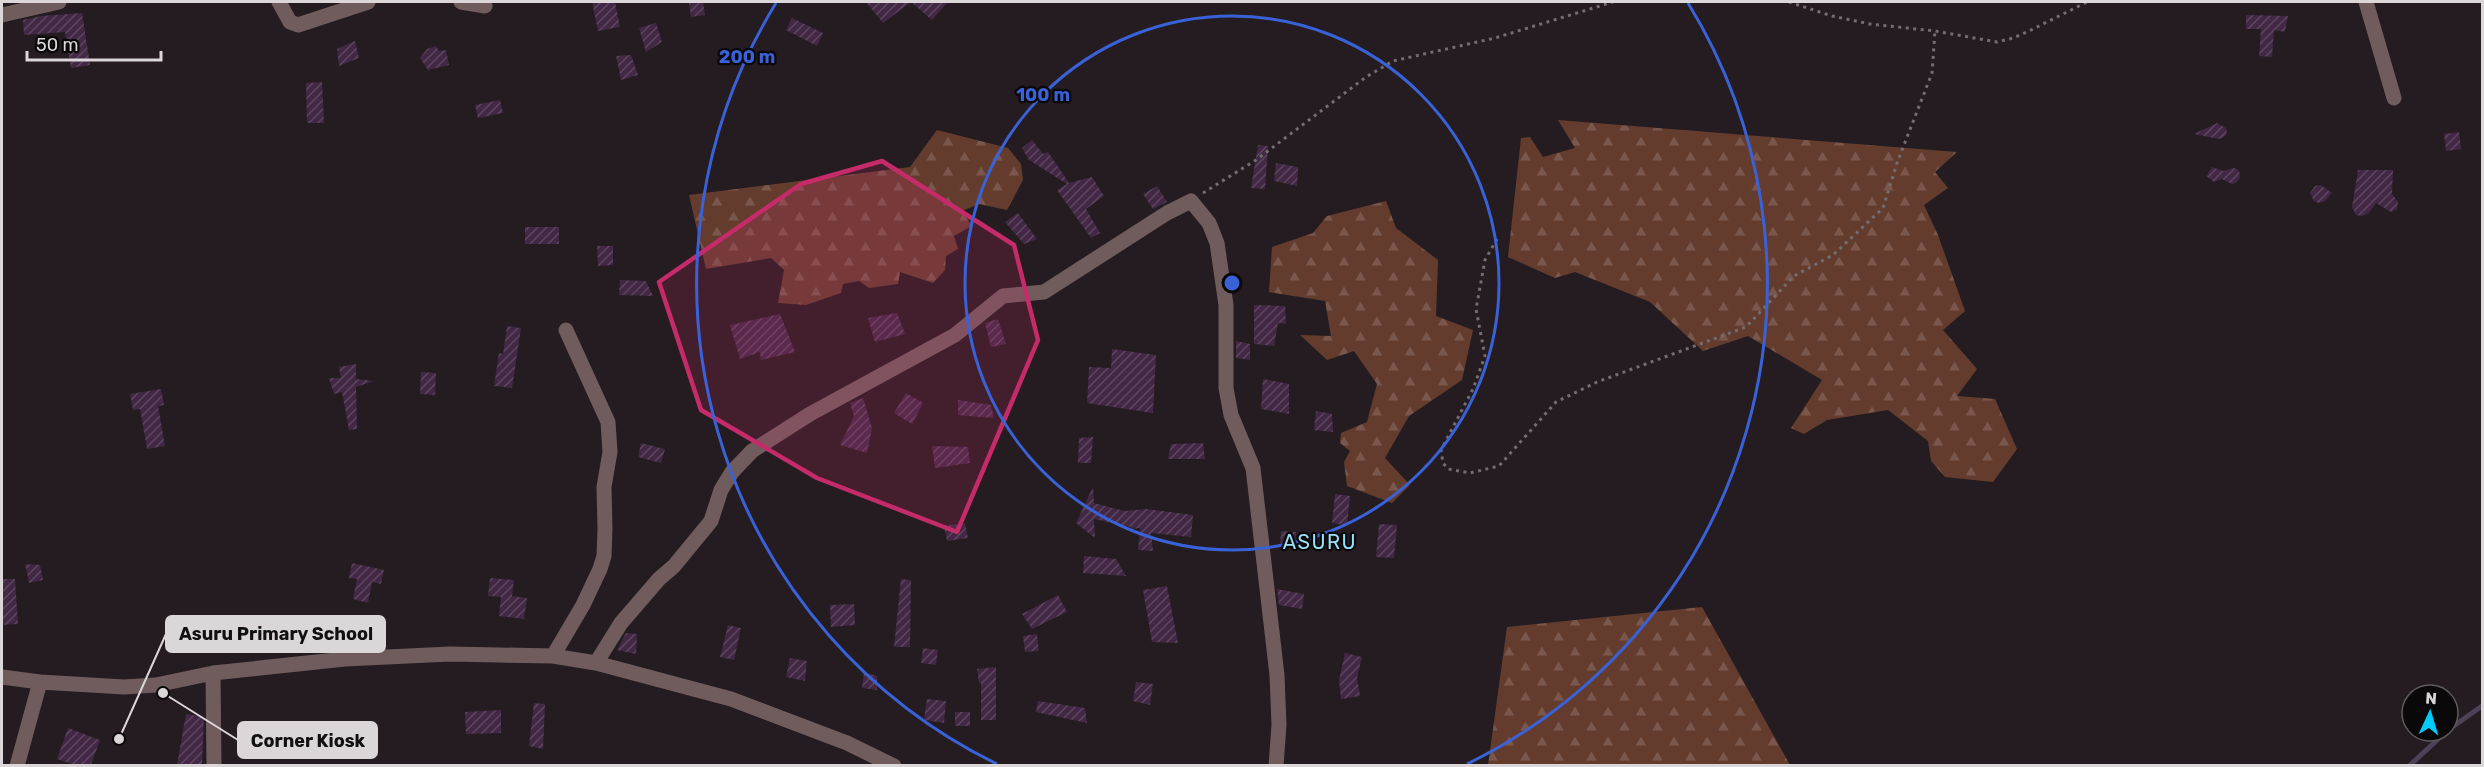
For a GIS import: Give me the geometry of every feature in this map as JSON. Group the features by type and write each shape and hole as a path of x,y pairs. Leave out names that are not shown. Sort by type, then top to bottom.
{"street":[{"path":"2,15 59,2"},
{"path":"279,2 290,22 298,25 368,2"},
{"path":"461,2 485,6"},
{"path":"2366,2 2394,98"},
{"path":"596,663 621,623 659,579 674,566 711,521 721,490 732,472 752,451 810,414 955,335 1003,296 1044,292 1167,213 1191,201 1209,223 1217,243 1226,305 1226,388 1229,406 1242,446 1254,468 1276,675 1279,725 1276,765"},
{"path":"553,656 583,605 604,556 604,488 610,444 608,422 566,330"},
{"path":"2,677 40,682 124,687 156,685 213,673 345,659 450,654 553,656 596,663 731,699 847,743 894,765"},
{"path":"213,673 214,765"},
{"path":"17,765 40,682"}],"path":[{"path":"1191,201 1222,179 1256,160 1366,77 1393,62 1496,38 1613,2"},
{"path":"1789,2 1832,16 1870,24 1935,31 1997,42 2013,38 2087,2"},
{"path":"1497,239 1485,260 1476,309 1485,356 1473,389 1441,450 1443,463 1448,469 1470,473 1499,466 1556,402 1597,382 1746,327 1794,276 1833,255 1883,208 1897,163 1932,73 1935,31"}],"highlighted area":[{"path":"882,161 1014,245 1038,340 957,532 817,478 701,410 659,282 801,184"}],"green space":[{"path":"1558,120 1957,152 1935,172 1948,188 1924,205 1938,235 1965,311 1943,330 1977,369 1957,396 1995,399 2017,449 1993,482 1945,477 1931,461 1928,441 1888,410 1827,420 1804,434 1791,428 1822,380 1748,336 1703,351 1650,302 1575,272 1555,278 1508,257 1521,138 1530,137 1543,157 1575,148"},
{"path":"937,130 1008,148 1021,164 1023,180 1007,210 979,204 962,211 972,226 954,236 958,249 946,256 945,270 933,283 900,272 898,284 869,288 859,281 843,284 841,293 806,305 778,303 784,270 771,258 706,269 689,195 910,167"},
{"path":"1386,201 1396,228 1438,260 1436,316 1473,330 1462,380 1409,416 1385,458 1410,485 1392,503 1347,486 1344,462 1350,451 1340,443 1341,433 1367,422 1377,384 1354,351 1327,360 1300,335 1331,336 1325,301 1269,292 1272,247 1313,233 1327,216"},
{"path":"1702,607 1790,765 1488,765 1507,627"}],"building":[{"path":"592,2 615,2 620,27 598,31"},
{"path":"703,2 705,15 691,17 689,3"},
{"path":"866,2 911,2 883,23"},
{"path":"911,2 948,2 932,20"},
{"path":"82,13 90,65 71,68 65,32 24,35 23,20 41,16"},
{"path":"2246,15 2288,16 2285,32 2274,30 2272,57 2259,56 2261,29 2246,29"},
{"path":"792,18 823,33 817,46 786,30"},
{"path":"656,23 662,42 646,52 639,28"},
{"path":"355,41 359,58 339,66 337,49"},
{"path":"436,46 439,51 446,50 449,65 428,70 420,58 427,49"},
{"path":"631,55 638,75 621,80 616,56"},
{"path":"322,82 324,123 307,123 306,83"},
{"path":"500,100 503,113 478,118 475,105"},
{"path":"2217,123 2226,128 2227,133 2224,137 2219,139 2194,134"},
{"path":"2459,132 2461,149 2446,151 2444,134"},
{"path":"1032,140 1043,154 1048,152 1069,183 1092,177 1104,196 1086,209 1100,233 1091,238 1057,190 1067,184 1029,160 1022,148"},
{"path":"1258,145 1268,146 1265,189 1251,188"},
{"path":"1276,163 1298,167 1297,186 1274,181"},
{"path":"2212,167 2223,171 2234,168 2239,170 2240,178 2232,184 2222,179 2214,182 2206,176"},
{"path":"2358,170 2393,170 2392,194 2398,202 2397,209 2391,212 2376,203 2368,214 2356,215 2352,207"},
{"path":"2321,185 2332,193 2325,201 2319,203 2314,201 2310,193 2315,186"},
{"path":"1157,186 1167,202 1153,209 1143,194"},
{"path":"1018,213 1037,239 1024,244 1005,222"},
{"path":"525,227 559,227 559,244 525,244"},
{"path":"597,246 613,246 613,265 598,266"},
{"path":"620,280 646,281 653,296 619,295"},
{"path":"1254,305 1285,306 1286,324 1278,323 1274,346 1254,344"},
{"path":"897,313 905,334 875,342 868,318"},
{"path":"780,314 795,352 761,360 760,352 740,359 730,325"},
{"path":"998,319 1006,344 991,347 985,323"},
{"path":"507,326 521,328 512,388 494,386 499,353 503,354"},
{"path":"1236,341 1250,344 1250,360 1236,358"},
{"path":"1112,349 1156,355 1153,413 1087,403 1089,367 1111,368"},
{"path":"356,364 356,379 374,381 356,387 357,429 349,430 342,392 334,394 329,378 341,378 339,367"},
{"path":"421,372 436,373 435,395 420,394"},
{"path":"1263,379 1289,384 1289,414 1261,409"},
{"path":"161,389 164,405 158,406 165,446 147,449 140,409 133,410 130,394"},
{"path":"906,393 923,403 912,424 894,413"},
{"path":"863,398 872,428 867,453 840,445 854,416 850,403"},
{"path":"958,400 991,405 994,418 958,415"},
{"path":"1316,411 1332,414 1333,432 1314,430"},
{"path":"1093,437 1091,463 1078,463 1079,438"},
{"path":"641,443 665,449 661,463 638,457"},
{"path":"1203,443 1205,459 1168,459 1171,444"},
{"path":"932,446 968,447 970,463 935,468"},
{"path":"1093,487 1094,503 1124,511 1147,509 1193,515 1191,537 1151,533 1153,551 1138,550 1140,528 1131,529 1131,527 1094,519 1095,538 1076,523"},
{"path":"1335,494 1350,496 1347,525 1332,523"},
{"path":"965,523 968,538 947,541 944,526"},
{"path":"1379,524 1397,525 1394,558 1376,557"},
{"path":"1281,531 1296,532 1295,546 1280,545"},
{"path":"1084,556 1116,559 1126,576 1083,573"},
{"path":"352,563 384,570 381,584 372,582 368,603 353,599 357,579 349,578"},
{"path":"25,564 40,565 43,580 29,583"},
{"path":"490,578 514,580 512,596 527,598 524,619 499,616 501,597 488,596"},
{"path":"2,579 15,579 18,624 2,625"},
{"path":"901,579 911,580 910,647 894,647"},
{"path":"1167,586 1178,643 1152,642 1143,590"},
{"path":"1277,589 1304,594 1302,609 1279,605"},
{"path":"1058,595 1067,612 1032,629 1022,614"},
{"path":"854,604 855,625 831,627 830,605"},
{"path":"728,625 741,628 734,660 720,657"},
{"path":"626,633 637,634 636,654 617,650"},
{"path":"1037,634 1039,651 1025,652 1023,636"},
{"path":"923,648 938,650 936,665 921,663"},
{"path":"1345,653 1362,657 1357,677 1360,696 1341,699 1339,680"},
{"path":"790,658 807,661 805,681 786,677"},
{"path":"996,667 996,720 981,720 981,683 979,683 977,669"},
{"path":"864,672 877,676 877,690 862,688"},
{"path":"1136,682 1153,684 1150,705 1133,701"},
{"path":"927,699 946,701 944,723 924,720"},
{"path":"1038,701 1085,708 1087,723 1036,712"},
{"path":"534,703 545,704 543,749 529,746"},
{"path":"501,710 501,733 466,734 465,712"},
{"path":"955,712 970,712 970,726 955,726"},
{"path":"186,714 204,717 202,765 177,765"},
{"path":"68,728 100,740 91,765 75,765 57,759"}],"waterway":[{"path":"2460,722 2482,706"},
{"path":"2409,766 2434,743"}],"place":[{"name":"Corner Kiosk","path":"163,693"},
{"name":"Asuru Primary School","path":"119,739"}],"district":[{"name":"ASURU","path":"1320,542"}]}
